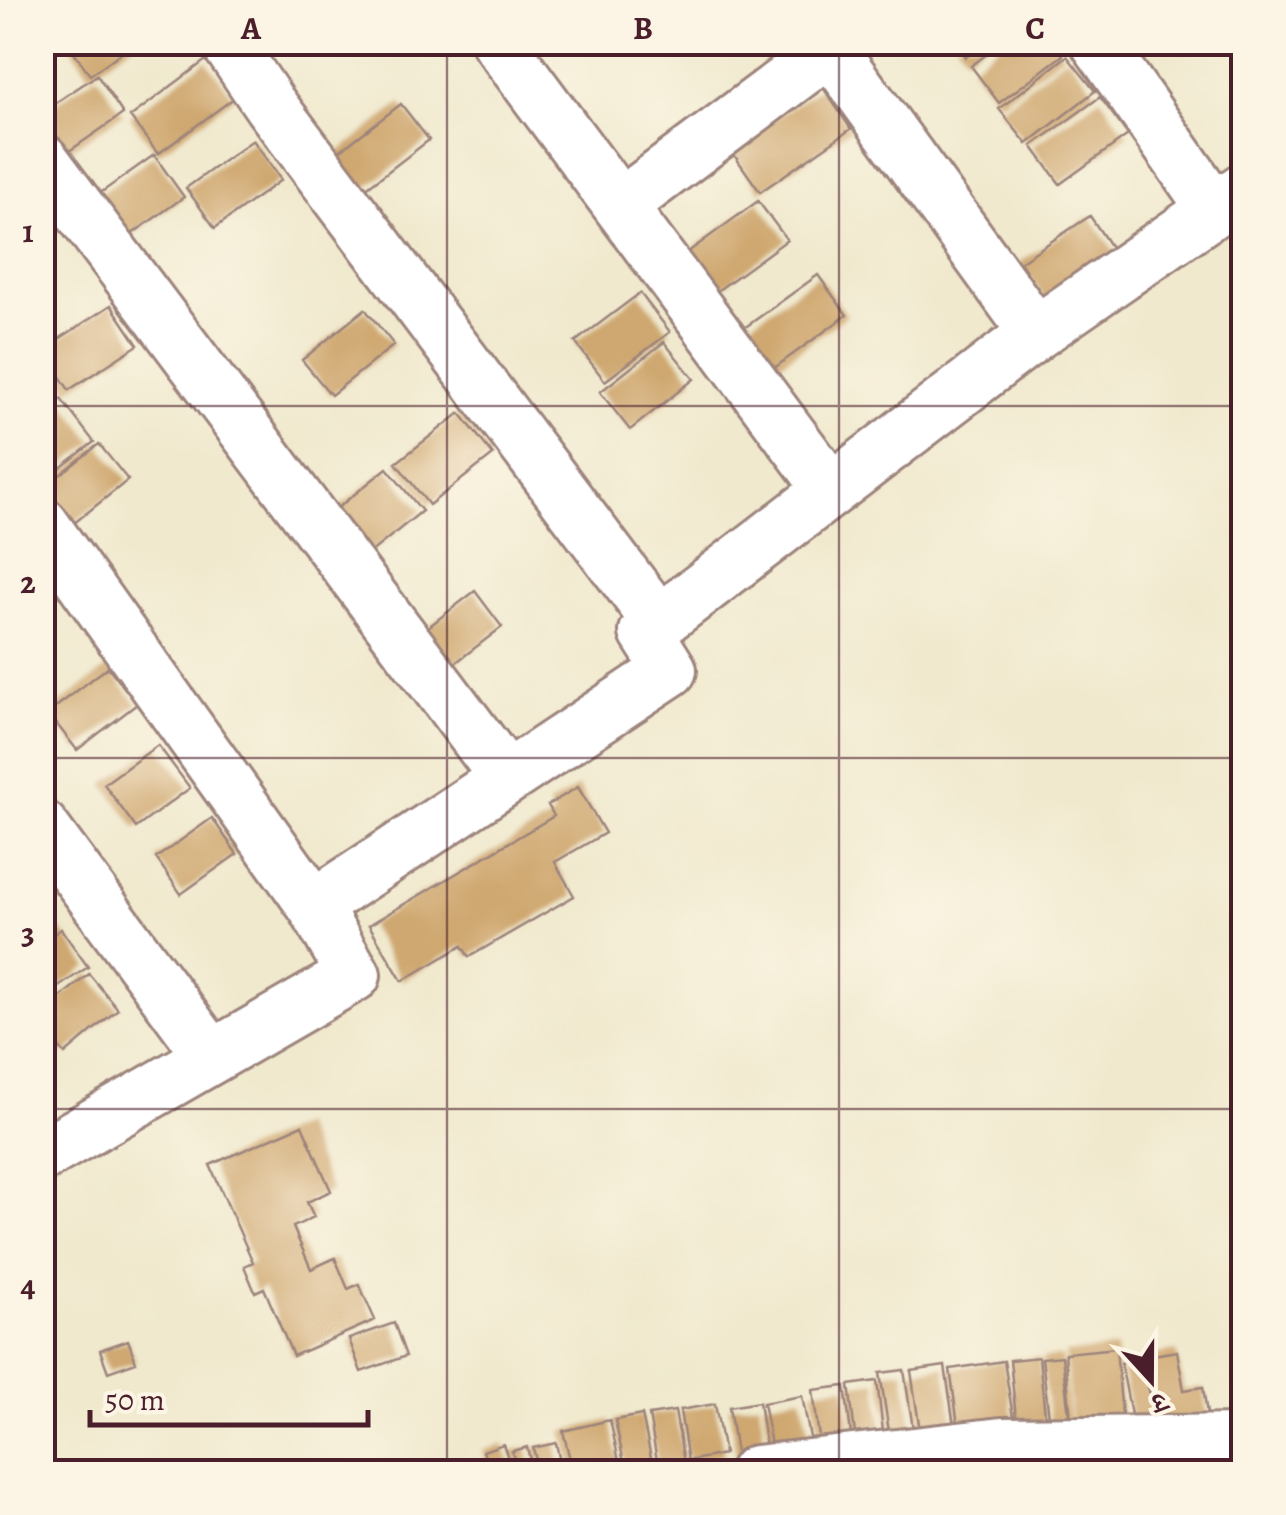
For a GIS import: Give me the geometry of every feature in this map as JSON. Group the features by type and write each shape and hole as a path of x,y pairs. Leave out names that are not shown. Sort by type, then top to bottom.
{"street":[{"path":"227,42 270,105 658,622"},
{"path":"314,906 670,670 646,632 1036,333 1229,199 1097,42"},
{"path":"620,206 827,46 1036,333"},
{"path":"520,50 620,206 831,490"},
{"path":"42,160 507,778"},
{"path":"42,524 314,906 354,975 42,1155"},
{"path":"42,827 212,1057"},
{"path":"756,1472 1002,1444 1244,1441"}],"building":[{"path":"67,42 136,42 90,75"},
{"path":"956,42 986,42 966,57"},
{"path":"1003,42 1053,42 1063,55 999,103 971,66"},
{"path":"1067,56 1095,91 1027,144 999,109"},
{"path":"206,60 234,98 158,154 130,117"},
{"path":"97,75 123,114 59,158 42,134 42,112"},
{"path":"822,86 851,129 760,192 730,149"},
{"path":"1100,97 1128,135 1060,184 1032,146"},
{"path":"401,104 429,140 356,196 328,160"},
{"path":"253,140 281,180 215,228 186,188"},
{"path":"154,155 184,197 122,241 92,199"},
{"path":"758,201 787,240 703,301 690,284 704,274 688,252"},
{"path":"1090,216 1115,253 1045,300 1020,262"},
{"path":"818,275 847,315 770,371 740,331"},
{"path":"640,293 670,332 605,381 575,342"},
{"path":"111,305 138,345 69,390 42,350"},
{"path":"365,309 394,345 331,395 302,360"},
{"path":"664,342 694,379 630,430 600,392"},
{"path":"61,399 94,442 42,482 42,413"},
{"path":"460,413 493,455 429,505 396,463"},
{"path":"99,444 128,480 63,532 42,507 42,489"},
{"path":"387,468 422,511 360,561 325,518"},
{"path":"475,591 502,627 450,667 423,631"},
{"path":"108,667 137,704 77,750 48,713"},
{"path":"158,745 190,788 136,828 104,784"},
{"path":"578,787 605,833 555,862 574,896 469,957 462,946 402,981 369,925 554,816 548,805"},
{"path":"212,818 237,854 181,894 156,858"},
{"path":"61,929 88,967 42,998 42,942"},
{"path":"89,974 118,1009 65,1054 42,1028 42,1012"},
{"path":"302,1125 331,1191 307,1202 314,1217 293,1227 311,1269 335,1258 348,1289 359,1284 375,1320 293,1356 264,1288 255,1292 244,1266 253,1262 210,1165"},
{"path":"394,1323 406,1356 361,1372 349,1339"},
{"path":"128,1340 136,1362 108,1372 100,1350"},
{"path":"1116,1348 1123,1427 1072,1432 1065,1353"},
{"path":"1177,1351 1184,1390 1203,1387 1207,1414 1188,1417 1158,1430 1147,1356"},
{"path":"1062,1356 1070,1423 1050,1426 1042,1358"},
{"path":"1039,1357 1046,1425 1017,1428 1010,1360"},
{"path":"1142,1358 1155,1421 1133,1425 1121,1363"},
{"path":"1004,1361 1014,1423 959,1432 950,1369"},
{"path":"945,1366 956,1439 922,1444 911,1371"},
{"path":"904,1370 915,1442 891,1445 880,1373"},
{"path":"877,1381 885,1448 857,1451 849,1385"},
{"path":"845,1386 853,1450 821,1454 813,1390"},
{"path":"802,1396 812,1448 773,1455 763,1403"},
{"path":"759,1402 768,1463 738,1467 729,1407"},
{"path":"715,1404 724,1454 688,1461 680,1410"},
{"path":"675,1411 684,1462 658,1466 649,1415"},
{"path":"642,1415 653,1467 626,1472 615,1420"},
{"path":"610,1420 621,1470 573,1472 563,1431"},
{"path":"556,1443 562,1472 539,1472 533,1448"},
{"path":"503,1444 513,1472 490,1472 483,1451"},
{"path":"527,1447 533,1472 517,1472 512,1451"},
{"path":"1117,1454 1150,1458 1148,1472 1115,1472"},
{"path":"482,1459 486,1472 458,1472 456,1467"},
{"path":"447,1462 451,1472 416,1472"},
{"path":"1200,1463 1221,1466 1220,1472 1199,1472"}]}
